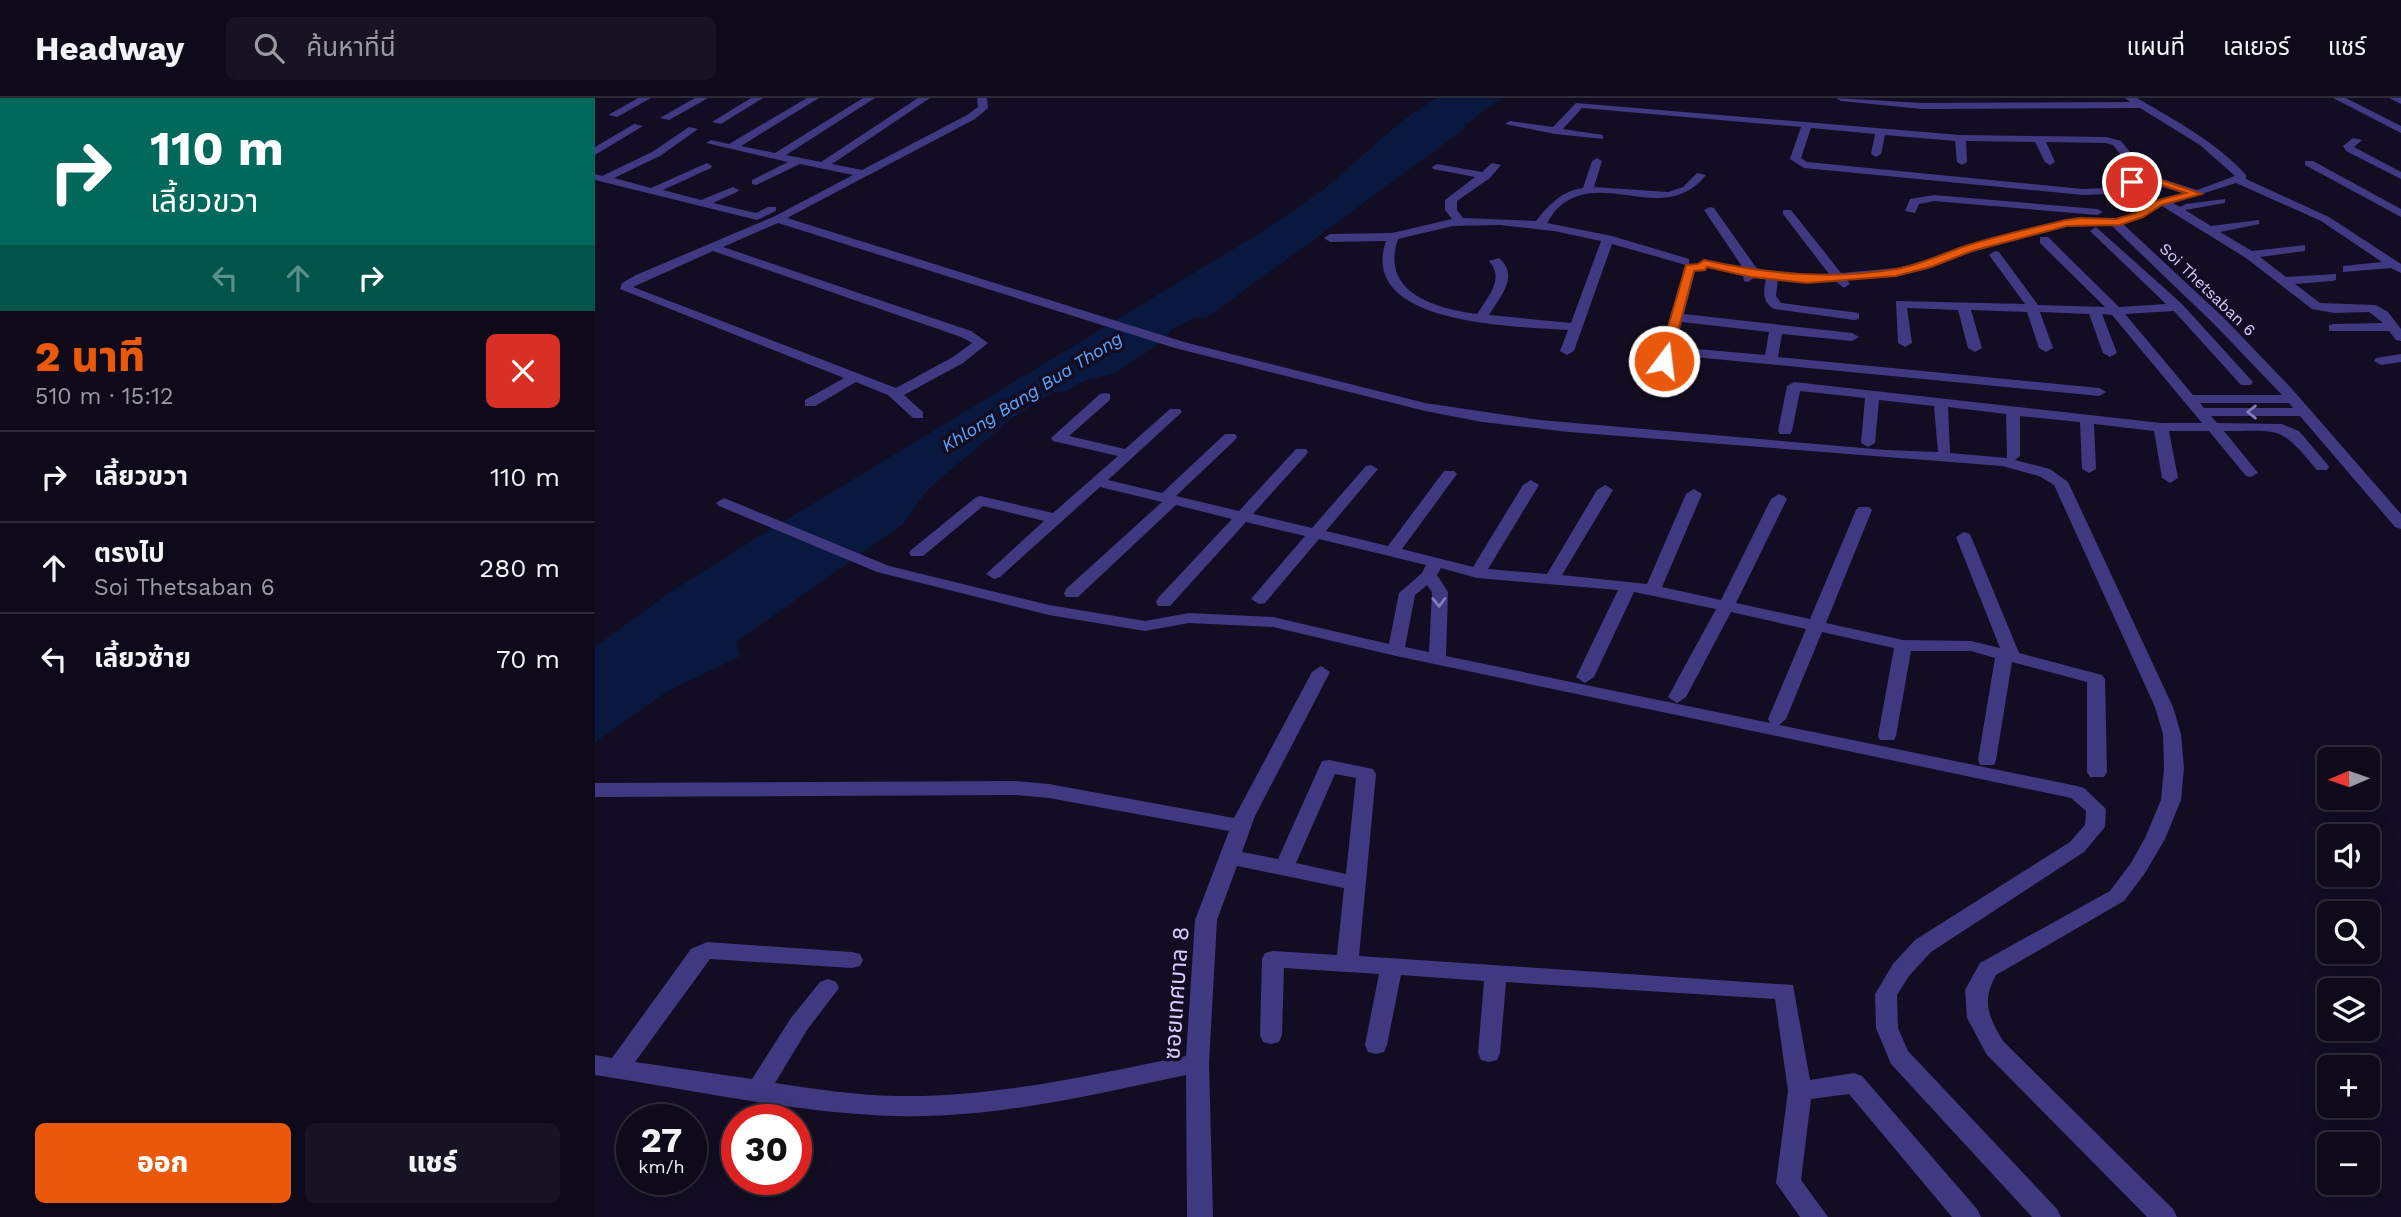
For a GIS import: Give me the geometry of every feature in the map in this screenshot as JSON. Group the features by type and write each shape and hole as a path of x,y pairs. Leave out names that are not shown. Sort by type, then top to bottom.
{"street":[{"path":"614,115 646,98"},
{"path":"665,118 703,98"},
{"path":"717,122 758,98"},
{"path":"731,147 814,98"},
{"path":"777,156 870,98"},
{"path":"823,164 925,98"},
{"path":"918,415 896,394 626,289 630,283 777,219 865,174 971,117 983,108 982,98"},
{"path":"1841,98 1922,106 2141,105"},
{"path":"2130,98 2215,152 2236,169 2242,177 2239,180"},
{"path":"2338,98 2401,130"},
{"path":"2394,98 2401,101"},
{"path":"1555,131 1579,105 1960,138 2113,141 2145,177 2197,194"},
{"path":"1510,124 1599,137"},
{"path":"1807,124 1795,159 1804,165 2083,192 2110,191 2145,177"},
{"path":"595,152 638,126"},
{"path":"599,178 656,154 693,129"},
{"path":"1876,154 1880,132"},
{"path":"1960,138 1962,162"},
{"path":"2039,139 2050,162"},
{"path":"2357,140 2348,146 2350,149 2401,176"},
{"path":"711,143 865,174"},
{"path":"756,182 800,160"},
{"path":"1588,188 1597,161"},
{"path":"2309,163 2401,214"},
{"path":"1460,222 1451,210 1451,200 1461,190 1486,176 1496,165"},
{"path":"653,191 707,166"},
{"path":"1437,167 1486,176"},
{"path":"1538,226 1554,202 1588,188 1641,194 1672,194 1689,191 1702,175"},
{"path":"599,178 757,217 782,204"},
{"path":"1330,239 1393,237 1460,222 1538,226 1581,231 1694,265 1749,276 1842,281 1885,279 1896,272 1927,265 1968,249 2066,223 2116,222 2239,180 2325,219 2397,267"},
{"path":"703,203 733,190"},
{"path":"1911,211 1914,201 1934,198 2099,222 2139,215"},
{"path":"2170,205 2221,201"},
{"path":"2170,205 2250,255 2316,306 2334,309 2371,308 2383,315 2397,332"},
{"path":"1710,210 1751,270 1749,276"},
{"path":"1787,212 1842,281"},
{"path":"777,219 1064,312 1191,349 1425,407 1610,431 1753,440 2015,464 2050,474 2060,482 2164,707 2172,734 2175,768 2171,800 2155,839 2117,896 1988,969 1976,990 1978,1018 1995,1048 2164,1217"},
{"path":"2099,222 2246,382"},
{"name":"Soi Thetsaban 6","path":"2116,222 2119,229 2219,321 2292,399 2401,524"},
{"path":"2210,230 2255,222"},
{"path":"1393,237 1387,261 1388,273 1398,288 1413,300 1431,307 1482,317 1576,327"},
{"path":"1567,351 1608,239"},
{"path":"2044,240 2116,311 2251,473"},
{"path":"713,247 953,330 978,340 981,344 958,360 896,394"},
{"path":"2250,255 2301,248"},
{"path":"1995,255 2033,310 2046,348"},
{"path":"1482,317 1504,279 1502,267 1495,261"},
{"path":"1694,265 1666,356 1771,358 2099,392"},
{"path":"2347,269 2397,267"},
{"path":"2284,281 2332,277"},
{"path":"1772,279 1770,296 1778,306 1854,316"},
{"path":"1905,343 1900,304 2095,312 2177,307"},
{"path":"1964,307 1975,348"},
{"path":"2095,312 2110,353"},
{"path":"1676,317 1852,337"},
{"path":"2335,328 2397,332"},
{"path":"1771,358 1776,329"},
{"path":"2381,361 2401,358"},
{"path":"810,402 855,377"},
{"path":"1785,431 1794,386 2161,427 2285,429 2294,434 2322,467"},
{"path":"1868,443 1872,395"},
{"path":"1105,397 1058,439 1130,454"},
{"path":"2189,399 2292,399"},
{"path":"1941,403 1944,451"},
{"path":"2013,411 2013,456"},
{"path":"994,574 1100,482 1175,412"},
{"path":"2200,412 2303,412"},
{"path":"2087,419 2089,469"},
{"path":"2161,427 2170,478"},
{"path":"1072,593 1230,437"},
{"path":"1164,602 1301,452"},
{"path":"1259,599 1371,469"},
{"path":"1392,551 1449,474"},
{"path":"1100,482 1392,551 1432,569 1652,590 1903,645 1971,646 2096,680 2097,772"},
{"path":"1477,573 1531,485"},
{"path":"1552,579 1605,490"},
{"path":"1652,590 1694,494"},
{"path":"1677,696 1726,606 1779,499"},
{"path":"917,553 979,501 1058,519"},
{"path":"724,503 883,569 1049,610 1145,626 1189,618 1273,622 1396,651 2068,790 2090,801 2096,809 2095,827 2077,847 1923,946 1886,993 1887,1028 1899,1057 2048,1217"},
{"path":"1777,719 1864,510"},
{"path":"1964,537 2008,656 1987,760"},
{"path":"1396,651 1407,593 1432,569"},
{"path":"1432,569 1440,592 1437,659"},
{"path":"1585,677 1628,586"},
{"path":"1887,736 1903,645"},
{"name":"ซอยเทศบาล 8","path":"1200,1217 1197,1063 1202,941 1206,920 1241,826 1321,672"},
{"path":"1284,868 1329,766 1366,774 1347,964"},
{"path":"595,790 1015,788 1049,791 1241,826"},
{"path":"1230,857 1355,883"},
{"path":"606,1067 699,956 707,950 852,960"},
{"path":"1271,1035 1273,959 1785,991 1800,1091 1788,1182 1815,1217"},
{"path":"1376,1045 1392,966"},
{"path":"1489,1053 1496,973"},
{"path":"758,1089 781,1050 828,988"},
{"path":"606,1067 843,1104 911,1106 987,1101 1058,1092 1197,1063"},
{"path":"1800,1091 1854,1083 1968,1217"}],"water":[{"name":"Khlong Bang Bua Thong","path":"1436,98 1501,98 1464,126 1467,127 1204,319 1196,317 1170,330 1152,349 1113,374 1086,380 1066,391 1054,392 1013,417 927,490 903,524 736,642 740,656 666,692 595,742 595,647 669,593 758,537 1263,231 1323,190 1402,121"}],"route":[{"path":"1664,361 1690,268 1701,268 1704,263 1772,277 1807,279 1841,279 1896,272 1927,265 1968,249 2066,223 2116,222 2139,215 2159,203 2197,194 2145,177 2132,182"}]}
